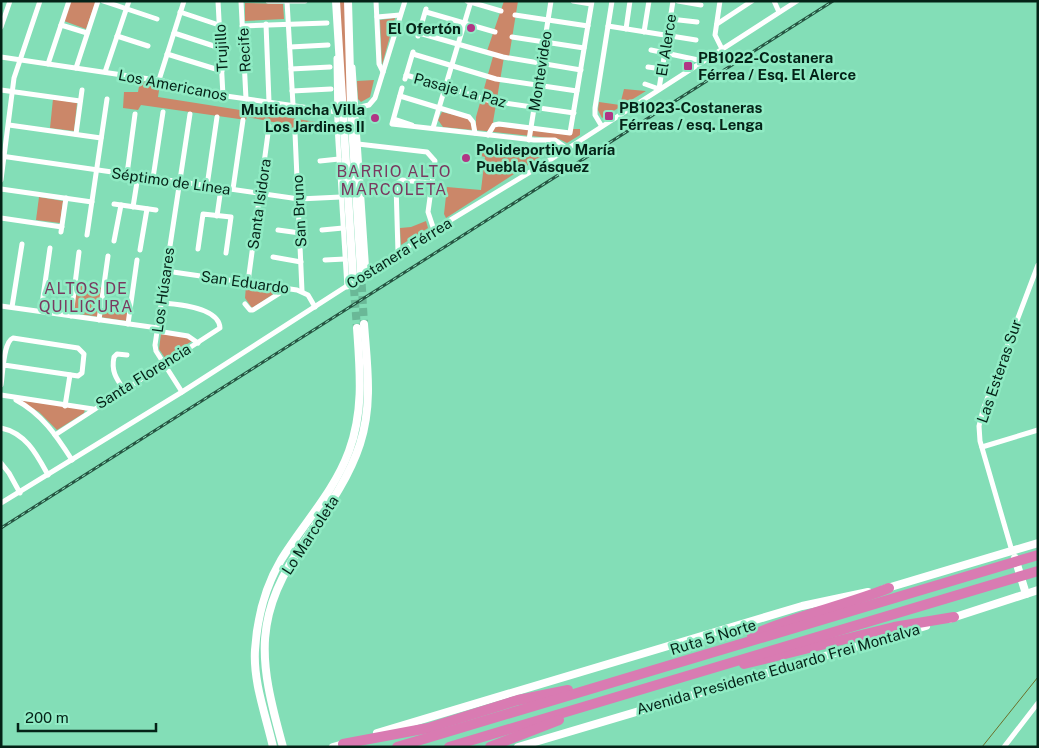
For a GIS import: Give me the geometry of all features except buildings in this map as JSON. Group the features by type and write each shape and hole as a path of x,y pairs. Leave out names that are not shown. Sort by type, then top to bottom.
{"highway":[{"name":"Ruta 5 Norte","path":"397,747 1038,555"},
{"name":"Ruta 5 Norte","path":"449,747 1034,572"},
{"path":"717,651 792,618 860,599 888,588"},
{"path":"703,670 774,658 900,626 954,617"},
{"path":"338,745 428,728 531,697 600,686"},
{"path":"490,747 521,736 598,702"}],"main road":[{"path":"336,1 340,51 340,114 360,274"},
{"path":"348,1 351,50 350,108 360,274"},
{"path":"337,18 349,17"},
{"path":"340,51 351,50"},
{"name":"Lo Marcoleta","path":"283,747 266,681 265,637 267,619 276,590 298,550 302,537 346,476 363,433 369,389 360,326"},
{"name":"Lo Marcoleta","path":"273,747 258,683 256,642 259,619 268,588 281,561 292,544 302,537"},
{"path":"338,745 817,602 888,588 1038,543"},
{"path":"292,544 298,550"},
{"name":"Las Esteras Sur","path":"1012,551 1026,594"},
{"name":"Avenida Presidente Eduardo Frei Montalva","path":"518,747 954,617 1038,590"}],"street":[{"path":"1,27 10,1"},
{"path":"1,180 14,92 14,78 40,1"},
{"path":"48,64 69,1"},
{"path":"76,68 98,1"},
{"path":"103,1 157,20"},
{"path":"105,72 129,1"},
{"path":"159,80 184,1"},
{"name":"Trujillo","path":"218,1 223,96"},
{"name":"Recife","path":"241,1 246,99"},
{"path":"268,1 305,1"},
{"path":"376,1 378,64 383,72"},
{"path":"356,108 367,106 374,100 405,1"},
{"name":"Montevideo","path":"529,140 551,1"},
{"path":"488,135 497,124 570,134 592,3 574,1"},
{"path":"601,125 595,113 600,76 606,60 605,42 612,1"},
{"path":"626,29 630,1"},
{"path":"644,32 648,1"},
{"name":"El Alerce","path":"659,89 673,1"},
{"path":"678,1 701,5"},
{"path":"720,1 716,39 722,49"},
{"path":"717,24 742,4 752,1"},
{"path":"774,1 779,12"},
{"name":"Costanera Férrea","path":"1,503 182,392 347,287 360,274 398,253 558,154 797,1"},
{"path":"287,2 293,105"},
{"path":"433,128 470,2 501,11"},
{"path":"495,32 464,24 426,10 419,34 499,56 581,70"},
{"path":"180,12 219,25"},
{"path":"515,15 588,26"},
{"path":"377,17 400,16"},
{"path":"670,18 697,22"},
{"path":"242,26 327,23"},
{"path":"266,24 269,102"},
{"path":"61,25 87,33"},
{"path":"608,26 696,40"},
{"path":"174,33 220,48"},
{"path":"117,36 148,46"},
{"path":"512,37 584,48"},
{"path":"605,42 612,44"},
{"path":"290,48 328,45"},
{"path":"651,50 703,61"},
{"name":"Pasaje La Paz","path":"451,66 413,53 405,77 491,101 574,113"},
{"path":"167,54 222,71"},
{"name":"Los Americanos","path":"1,57 159,80 194,91 293,105 340,114"},
{"path":"350,59 353,67 358,144 360,274"},
{"path":"451,66 499,80 577,91"},
{"path":"291,69 330,67"},
{"path":"648,67 662,69"},
{"path":"600,76 606,77"},
{"path":"645,84 659,89"},
{"path":"402,88 393,121 415,126 488,135 557,141 566,148"},
{"path":"292,91 331,89"},
{"path":"1,90 80,101"},
{"path":"76,134 82,90"},
{"path":"597,93 604,94"},
{"path":"400,96 469,117 473,122 475,133"},
{"path":"88,235 107,99"},
{"path":"153,178 163,112"},
{"path":"127,174 135,114"},
{"name":"Los Húsares","path":"182,392 156,349 190,114"},
{"path":"340,114 337,126 347,287"},
{"path":"207,186 217,117"},
{"path":"234,190 243,120"},
{"path":"9,124 101,138"},
{"name":"Santa Isidora","path":"248,282 270,126"},
{"name":"San Bruno","path":"302,292 296,130 337,126"},
{"path":"547,141 558,154"},
{"path":"358,144 431,154 435,160 428,212 434,230"},
{"name":"Séptimo de Línea","path":"3,157 299,199 341,197"},
{"path":"320,161 339,159"},
{"path":"134,207 138,176"},
{"path":"398,253 396,184 402,180 431,182"},
{"path":"217,216 221,188"},
{"path":"1,189 92,202"},
{"path":"1,218 62,229 66,198"},
{"path":"114,204 156,210"},
{"path":"114,242 121,205"},
{"path":"140,250 147,209"},
{"path":"198,249 203,214 231,217 226,253"},
{"path":"322,230 343,228"},
{"path":"278,230 300,233"},
{"path":"12,307 22,244"},
{"path":"41,311 50,248"},
{"path":"71,316 79,252"},
{"path":"99,320 108,256"},
{"path":"273,257 301,262"},
{"path":"325,260 345,259"},
{"path":"128,324 137,260"},
{"name":"Las Esteras Sur","path":"1012,551 979,431 981,415 1037,268"},
{"name":"San Eduardo","path":"166,271 248,282 302,292 310,297 316,307"},
{"path":"245,304 250,310 253,310 280,293 283,288"},
{"name":"Santa Florencia","path":"1,395 94,409 221,327 213,316 201,309 162,302"},
{"path":"1,306 128,324 188,336 198,343"},
{"path":"1,385 4,365 9,340 13,338 78,348 83,351 82,373 78,376 4,365"},
{"path":"124,390 112,372 112,363 117,354 126,355"},
{"path":"65,406 70,375"},
{"path":"11,397 33,410 55,434 72,460"},
{"path":"55,434 94,409"},
{"path":"1,428 15,433 27,442 48,475"},
{"path":"982,447 1038,430"},
{"path":"1,464 9,472 20,493"},
{"path":"1004,747 1038,703"}],"shaded area":[{"path":"70,1 96,1 86,29 64,21"},
{"path":"338,1 345,1 350,103 344,104"},
{"path":"504,1 518,1 509,57 504,57 493,122 498,126 570,135 573,129 580,129 580,135 567,143 559,139 476,130 476,117 494,53 487,51"},
{"path":"245,3 283,4 284,19 245,21"},
{"path":"395,18 382,65 380,20"},
{"path":"374,80 370,97 361,102 358,99 357,81"},
{"path":"140,81 160,84 158,97 329,124 294,127 292,132 282,131 283,124 247,117 246,120 141,105 138,110 123,108 124,92 138,92"},
{"path":"624,89 646,91 602,118 598,110 599,102 620,105"},
{"path":"53,99 77,103 74,131 50,128"},
{"path":"442,112 471,119 473,130 443,127 438,120"},
{"path":"478,146 545,154 446,218 444,214 447,187 481,190 485,157 477,155"},
{"path":"39,197 63,201 60,223 36,220"},
{"path":"426,221 428,228 401,245 400,228 411,227"},
{"path":"77,284 102,288 99,309 128,313 127,321 73,313"},
{"path":"246,286 278,291 252,308 245,298"},
{"path":"161,334 184,337 192,341 165,358 159,349"},
{"path":"18,400 85,409 84,413 57,430 39,412"}],"waterway":[{"path":"982,747 1038,677"}],"tunnel":[{"path":"361,272 364,324"},
{"path":"353,276 357,328"}],"railway":[{"path":"1,528 833,1"}],"place":[{"name":"El Ofertón","path":"471,28"},
{"name":"PB1022-Costanera Férrea / Esq. El Alerce","path":"688,66"},
{"name":"PB1023-Costaneras Férreas / esq. Lenga","path":"609,116"},
{"name":"Multicancha Villa Los Jardines II","path":"375,118"},
{"name":"Polideportivo María Puebla Vásquez","path":"466,158"}],"district":[{"name":"BARRIO ALTO MARCOLETA","path":"394,180"},
{"name":"ALTOS DE QUILICURA","path":"86,297"}]}
